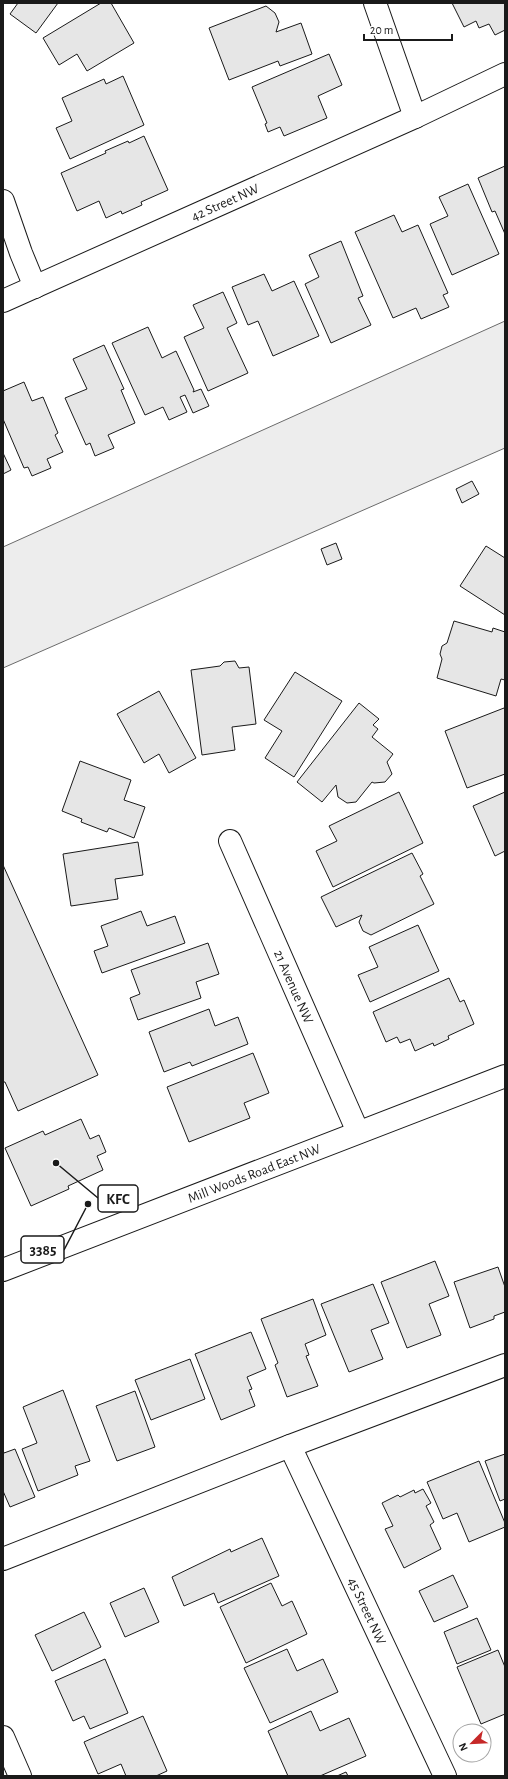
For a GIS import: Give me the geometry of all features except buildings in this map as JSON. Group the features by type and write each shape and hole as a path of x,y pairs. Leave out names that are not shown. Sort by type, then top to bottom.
{"street":[{"path":"375,3 415,116"},
{"name":"42 Street NW","path":"3,301 505,74"},
{"path":"3,201 21,253 35,287"},
{"name":"21 Avenue NW","path":"230,841 358,1132"},
{"name":"Mill Woods Road East NW","path":"3,1270 505,1076"},
{"path":"3,1559 290,1446 505,1365"},
{"name":"45 Street NW","path":"290,1446 446,1776"},
{"path":"3,1737 20,1776"}],"shaded area":[{"path":"505,321 505,448 3,668 3,547"}],"place":[{"name":"KFC","path":"56,1163"},
{"name":"3385","path":"88,1204"}]}
